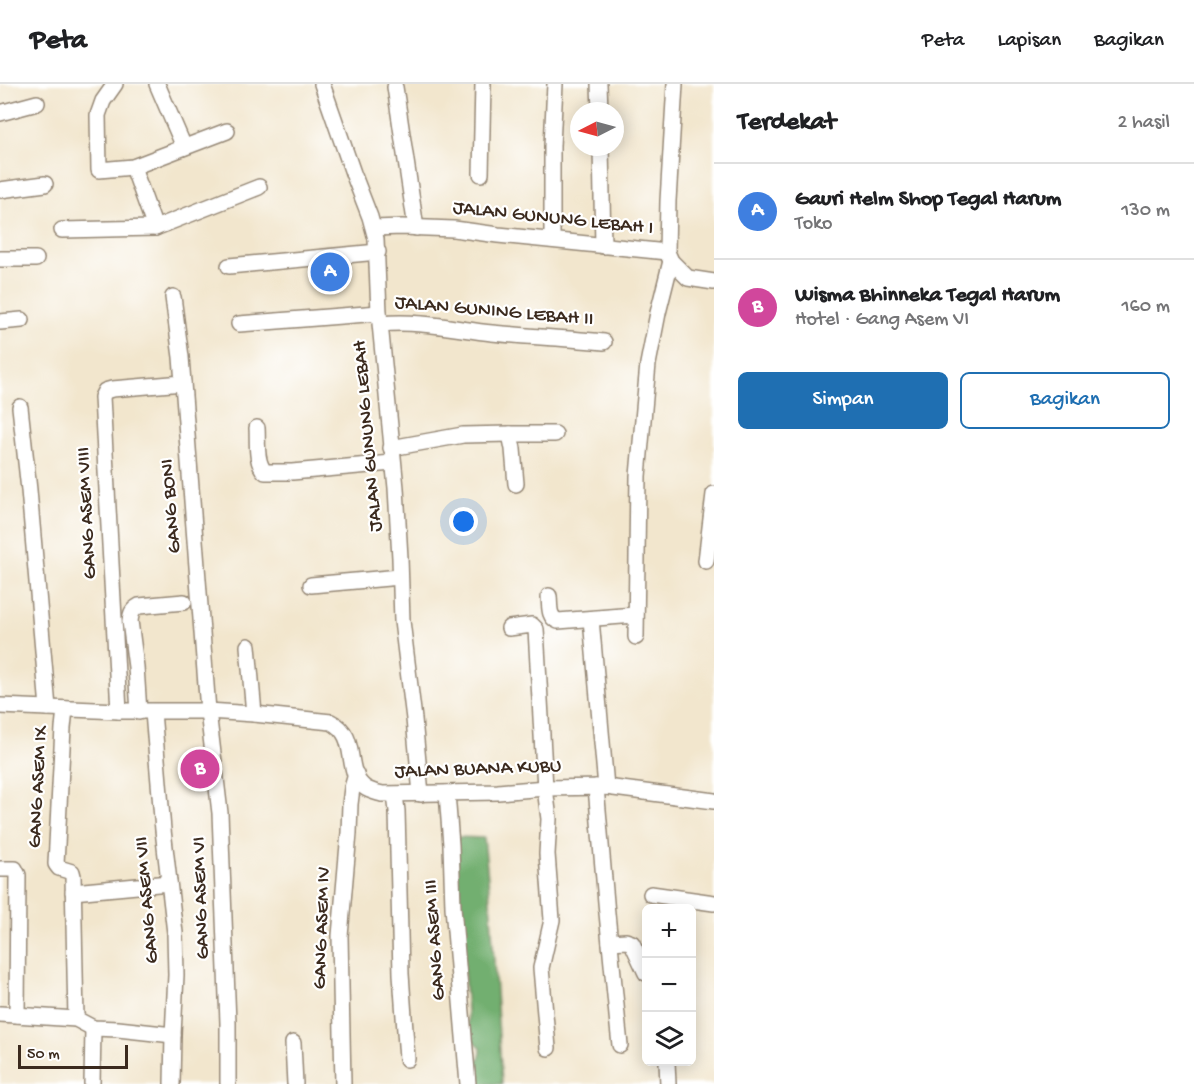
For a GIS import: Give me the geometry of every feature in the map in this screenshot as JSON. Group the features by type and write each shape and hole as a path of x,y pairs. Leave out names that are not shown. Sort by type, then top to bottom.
{"street":[{"path":"115,84 98,115 99,170 133,167 227,131"},
{"path":"157,84 184,147"},
{"name":"JALAN GUNUNG LEBAH","path":"322,84 374,228 378,252 380,318 400,558 402,621 421,794"},
{"path":"481,174 483,84"},
{"path":"552,240 552,146 555,84"},
{"path":"599,84 600,102"},
{"path":"636,637 638,476 648,364 669,256 670,170 675,84"},
{"path":"395,87 416,228"},
{"path":"0,112 38,103"},
{"path":"600,156 603,246"},
{"path":"133,167 155,228"},
{"path":"0,190 45,184"},
{"path":"62,230 155,228 259,187"},
{"name":"JALAN GUNUNG LEBAH I","path":"374,228 454,229 669,256 688,278 714,282"},
{"path":"229,266 378,252"},
{"path":"0,259 36,259"},
{"name":"GANG BONI","path":"173,297 183,383 208,711"},
{"name":"JALAN GUNING LEBAH II","path":"239,324 380,318 520,336 604,342"},
{"path":"0,322 22,320"},
{"name":"GANG ASEM VIII","path":"118,711 102,397 105,391 112,389 183,383"},
{"path":"20,407 48,708"},
{"path":"257,428 259,462 262,469 270,473 292,472 392,455 463,435 555,435"},
{"path":"510,434 516,484"},
{"path":"706,561 714,494"},
{"path":"311,585 400,578"},
{"path":"549,596 551,616 558,621 635,615"},
{"name":"GANG ASEM VII","path":"172,1084 176,975 175,933 146,712 136,667 130,621 134,609 140,606 184,602"},
{"path":"591,619 601,787 604,891 620,1045"},
{"path":"509,628 532,625 536,629 545,788 549,819 547,854 552,920 542,968 548,1048"},
{"path":"248,646 254,714"},
{"path":"0,706 146,712 208,711 331,722 338,726 347,737 356,774"},
{"name":"GANG ASEM IX","path":"65,709 56,864 59,868 72,872 73,892"},
{"name":"GANG ASEM VI","path":"208,711 222,847 228,1084"},
{"name":"JALAN BUANA KUBU","path":"356,774 366,788 382,794 395,795 601,787 714,801"},
{"name":"GANG ASEM IV","path":"343,1084 340,936 350,804 356,774"},
{"name":"GANG ASEM III","path":"447,793 453,907 468,1084"},
{"name":"GANG ASEM III","path":"395,795 401,974 407,1059"},
{"path":"0,869 15,870 18,875 17,1015"},
{"path":"76,1019 73,892 169,883"},
{"path":"651,894 714,903"},
{"path":"610,942 632,943 642,964"},
{"path":"0,1014 76,1019 93,1028 172,1035"},
{"path":"92,1084 93,1028"},
{"path":"293,1043 295,1084"},
{"path":"667,1066 668,1084"}],"green space":[{"path":"454,837 484,838 502,1084 471,1084 472,1061 479,1059 481,1047 469,1038"}],"place":[{"name":"Gauri Helm Shop Tegal Harum","path":"330,272"},
{"name":"Wisma Bhinneka Tegal Harum","path":"200,769"}]}
